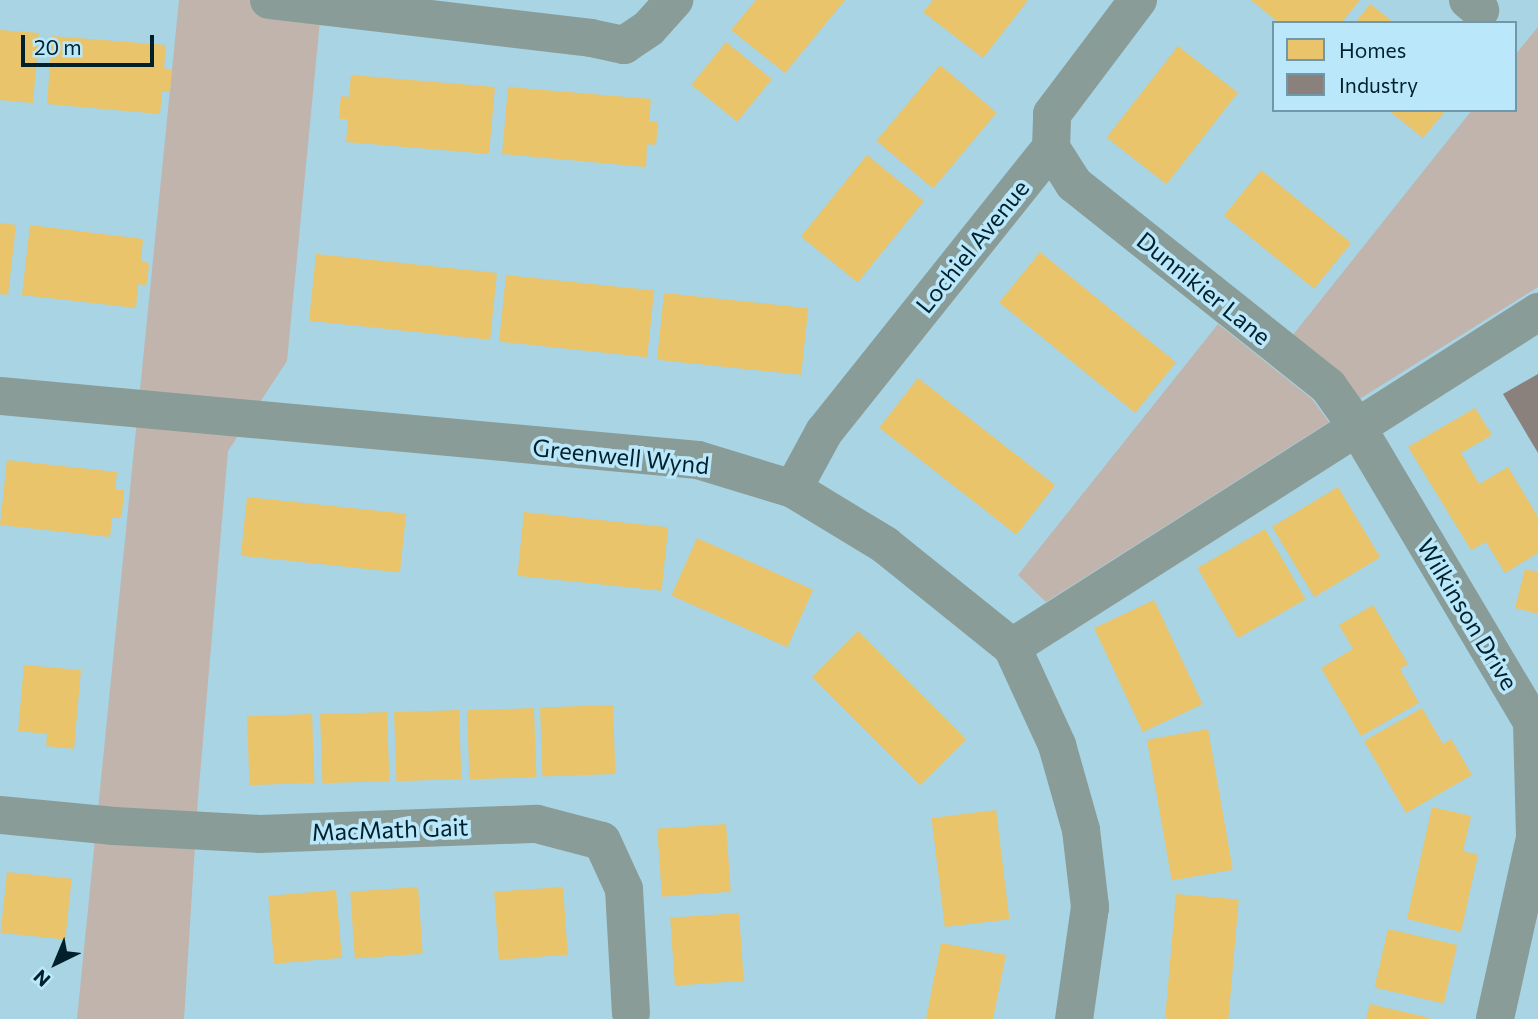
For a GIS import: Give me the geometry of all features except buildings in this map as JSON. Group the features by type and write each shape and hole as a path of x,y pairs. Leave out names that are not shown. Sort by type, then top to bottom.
{"street":[{"path":"269,0 591,38 624,45 649,28 674,0"},
{"path":"1051,148 1052,114 1138,0"},
{"name":"Dunnikier Lane","path":"1051,148 1074,184 1328,386 1357,427"},
{"name":"Lochiel Avenue","path":"793,489 824,432 1051,148"},
{"path":"1012,647 1538,312"},
{"name":"Greenwell Wynd","path":"0,396 698,460 793,489 885,545 1012,647 1057,745 1082,830 1090,907 1074,1019"},
{"name":"Wilkinson Drive","path":"1357,427 1535,721 1535,838 1495,1019"},
{"name":"MacMath Gait","path":"0,815 114,826 260,834 537,824 602,841 624,889 631,1013"}],"shaded area":[{"path":"179,0 322,0 287,361 228,451 198,798 184,1019 77,1019"},
{"path":"1538,27 1538,287 1358,400 1292,336 1470,112 1517,112 1517,53"},
{"path":"1218,324 1312,399 1329,422 1046,602 1018,575"}]}
